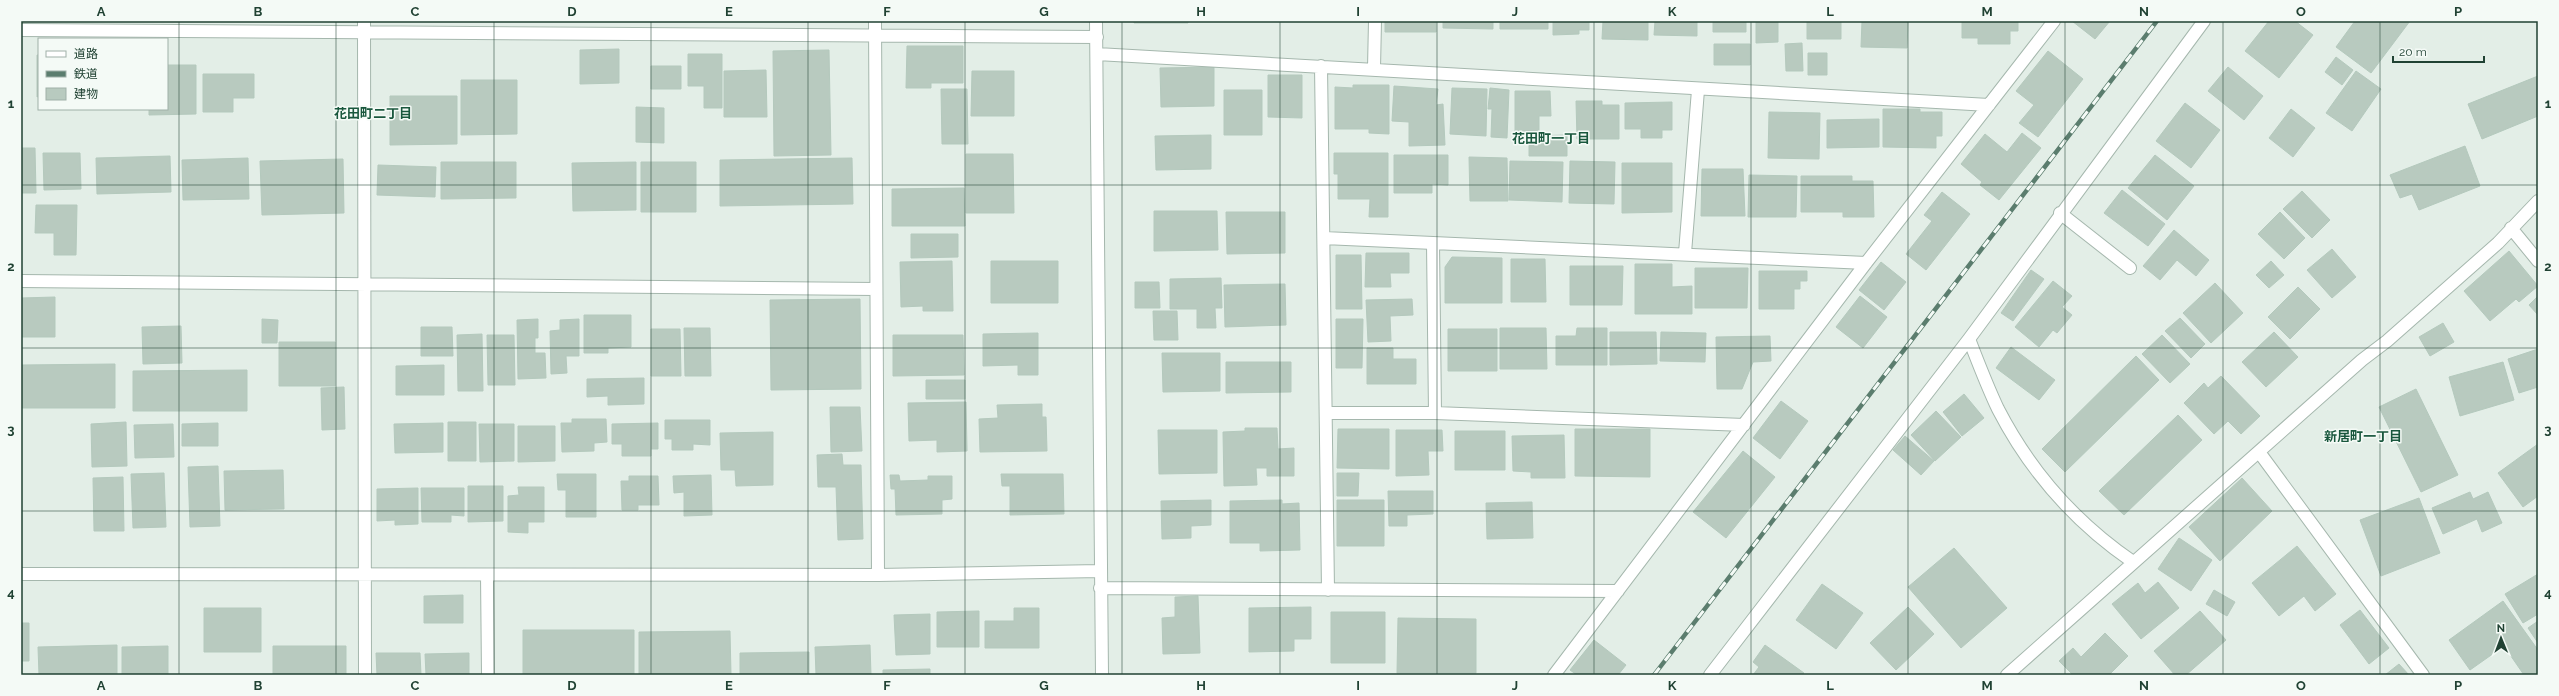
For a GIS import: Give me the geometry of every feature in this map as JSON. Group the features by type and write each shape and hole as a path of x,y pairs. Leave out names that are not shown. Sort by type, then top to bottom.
{"street":[{"path":"875,21 878,575"},
{"path":"1096,21 1100,588 1102,675"},
{"path":"1374,68 1375,21"},
{"path":"1554,675 1866,263 2054,21"},
{"path":"1710,675 1968,339 2060,213 2204,21"},
{"path":"364,27 365,675"},
{"path":"21,30 364,27 1097,37"},
{"path":"1097,54 1374,68 1698,90 1989,105"},
{"path":"1321,66 1328,590"},
{"path":"1685,253 1698,90"},
{"path":"2007,675 2362,360 2387,341 2498,242 2538,201"},
{"path":"2060,213 2130,268"},
{"path":"2511,228 2538,261"},
{"path":"1324,238 1433,244 1685,253 1866,263"},
{"path":"1433,244 1435,413"},
{"path":"21,281 876,289"},
{"path":"1968,339 1998,408 2034,467 2080,521 2106,544 2134,562"},
{"path":"1326,413 1435,413 1744,425"},
{"path":"2258,452 2423,675"},
{"path":"21,574 365,573 487,575 878,575 1100,571"},
{"path":"487,575 488,675"},
{"path":"1100,588 1618,591"}],"building":[{"path":"1134,21 1188,21 1188,23 1134,23"},
{"path":"1385,21 1436,21 1436,32 1385,32"},
{"path":"1443,21 1493,21 1493,29 1443,28"},
{"path":"1500,21 1548,21 1548,29 1500,29"},
{"path":"1553,21 1589,21 1589,30 1579,30 1579,34 1553,35"},
{"path":"1603,21 1648,21 1648,40 1602,39"},
{"path":"1655,21 1697,21 1697,36 1654,35"},
{"path":"1713,21 1746,21 1746,32 1713,32"},
{"path":"1756,21 1778,21 1778,42 1756,43"},
{"path":"1807,21 1841,21 1841,39 1807,39"},
{"path":"1862,21 1908,21 1907,48 1861,47"},
{"path":"1962,21 2018,21 2018,31 2010,31 2010,44 1978,44 1978,38 1962,38"},
{"path":"2072,21 2110,21 2095,39"},
{"path":"2269,21 2295,21 2313,35 2279,78 2245,51"},
{"path":"2355,21 2410,21 2371,73 2336,47"},
{"path":"1802,43 1803,71 1786,71 1785,44"},
{"path":"1714,44 1750,44 1750,65 1714,65"},
{"path":"907,46 963,46 963,83 931,83 931,88 906,88"},
{"path":"619,49 619,83 580,84 580,50"},
{"path":"829,50 831,155 774,156 773,51"},
{"path":"2048,51 2083,79 2038,137 2019,123 2034,105 2016,91"},
{"path":"1808,53 1827,53 1827,75 1808,75"},
{"path":"688,54 722,54 722,108 704,108 704,86 688,86"},
{"path":"37,55 38,55 38,96"},
{"path":"2336,57 2353,70 2342,85 2325,72"},
{"path":"168,65 196,65 196,114 149,115 149,110 168,110"},
{"path":"651,66 681,66 681,89 651,89"},
{"path":"1214,67 1214,106 1161,107 1160,68"},
{"path":"2228,67 2263,96 2244,120 2208,91"},
{"path":"766,70 767,117 724,117 724,71"},
{"path":"972,71 1014,71 1014,116 971,116"},
{"path":"2356,71 2381,89 2352,131 2326,113"},
{"path":"203,74 254,74 254,98 233,98 233,112 203,112"},
{"path":"1268,75 1302,75 1302,118 1268,117"},
{"path":"2538,76 2538,116 2482,139 2468,104"},
{"path":"461,80 517,80 517,134 461,135"},
{"path":"1353,85 1389,85 1389,134 1369,133 1369,129 1335,129 1335,87 1353,88"},
{"path":"1394,86 1438,89 1436,105 1443,104 1445,145 1409,146 1409,122 1392,121"},
{"path":"1452,88 1487,89 1486,136 1450,134"},
{"path":"1490,88 1509,90 1507,138 1491,137 1492,109 1488,109"},
{"path":"941,89 967,89 968,144 942,144"},
{"path":"1224,90 1262,90 1262,135 1224,135"},
{"path":"1515,91 1550,91 1551,116 1539,116 1539,134 1515,134"},
{"path":"390,96 457,96 457,144 390,145"},
{"path":"1576,101 1602,101 1602,105 1619,105 1619,139 1577,139"},
{"path":"1672,102 1672,130 1662,130 1662,138 1641,138 1641,129 1625,129 1625,103"},
{"path":"2185,103 2220,130 2191,168 2156,141"},
{"path":"636,107 664,108 664,143 636,142"},
{"path":"1883,109 1920,109 1920,112 1942,112 1942,136 1936,136 1936,148 1883,147"},
{"path":"2291,109 2315,128 2293,157 2269,138"},
{"path":"1769,112 1820,113 1819,159 1768,158"},
{"path":"1879,119 1879,147 1827,148 1827,120"},
{"path":"2022,133 2041,148 1999,200 1980,185 1982,182 1961,164 1985,134 2007,152"},
{"path":"1211,135 1211,169 1156,170 1155,136"},
{"path":"1567,135 1567,156 1529,156 1529,136"},
{"path":"2465,146 2480,186 2419,210 2412,194 2400,198 2390,175"},
{"path":"21,148 35,148 36,193 21,193"},
{"path":"43,153 80,153 81,189 44,190"},
{"path":"1334,153 1388,153 1388,217 1369,217 1370,199 1338,199 1338,174 1334,174"},
{"path":"966,154 1013,154 1014,213 966,213"},
{"path":"1394,155 1448,155 1448,185 1432,184 1432,193 1394,193"},
{"path":"2155,155 2194,186 2167,220 2128,188"},
{"path":"170,156 171,192 97,194 96,158"},
{"path":"1469,157 1507,158 1508,201 1470,201"},
{"path":"248,158 249,199 183,200 182,160"},
{"path":"852,158 853,204 720,206 720,160"},
{"path":"343,159 344,213 262,215 260,161"},
{"path":"1510,161 1563,162 1562,202 1509,200"},
{"path":"1570,161 1615,162 1614,204 1569,203"},
{"path":"441,162 516,162 516,198 441,199"},
{"path":"636,162 636,210 573,211 572,163"},
{"path":"641,162 696,162 696,212 641,212"},
{"path":"1622,163 1672,163 1672,212 1622,213"},
{"path":"378,165 436,167 435,197 377,195"},
{"path":"1702,169 1743,169 1745,216 1701,216"},
{"path":"1749,175 1797,176 1796,217 1748,217"},
{"path":"1801,176 1852,176 1852,181 1873,181 1874,217 1843,217 1843,212 1801,212"},
{"path":"964,188 965,226 892,226 892,189"},
{"path":"2122,190 2165,224 2148,246 2104,213"},
{"path":"2302,191 2330,220 2312,238 2283,209"},
{"path":"1942,192 1970,214 1926,270 1906,254 1932,221 1924,215"},
{"path":"36,205 77,205 76,255 54,255 54,233 35,233"},
{"path":"1154,211 1217,211 1218,250 1154,251"},
{"path":"1226,212 1285,212 1285,253 1227,254"},
{"path":"2280,212 2305,238 2284,259 2258,234"},
{"path":"2174,230 2209,260 2196,276 2177,260 2160,280 2143,266"},
{"path":"911,234 958,234 958,257 911,258"},
{"path":"2332,249 2356,277 2332,298 2307,270"},
{"path":"2509,251 2538,286 2519,302 2516,299 2490,321 2464,291"},
{"path":"1366,253 1409,253 1409,273 1390,273 1391,287 1365,287"},
{"path":"1336,255 1361,255 1362,309 1336,309"},
{"path":"1452,257 1502,258 1502,303 1445,303 1445,267"},
{"path":"1511,259 1545,259 1546,302 1511,302"},
{"path":"952,261 953,311 923,311 923,306 901,307 900,262"},
{"path":"991,261 1058,261 1058,303 991,303"},
{"path":"2271,261 2284,275 2269,288 2256,275"},
{"path":"1881,262 1906,282 1884,310 1859,290"},
{"path":"1635,264 1672,264 1672,287 1692,286 1692,314 1635,314"},
{"path":"1570,266 1623,266 1622,305 1570,305"},
{"path":"1695,268 1748,268 1747,308 1695,308"},
{"path":"2031,270 2044,279 2013,321 2001,313"},
{"path":"1759,271 1807,271 1807,281 1800,281 1800,289 1794,289 1794,309 1759,309"},
{"path":"1221,278 1222,308 1215,308 1216,328 1197,328 1197,309 1170,309 1170,279"},
{"path":"2053,281 2072,296 2062,307 2072,315 2057,333 2053,330 2039,347 2015,327"},
{"path":"1135,282 1159,282 1160,308 1135,308"},
{"path":"2215,283 2243,313 2211,343 2183,313"},
{"path":"1285,284 1286,325 1225,327 1224,285"},
{"path":"2298,287 2320,309 2290,339 2268,317"},
{"path":"1860,296 1887,317 1863,348 1836,327"},
{"path":"2538,296 2538,315 2529,305"},
{"path":"55,297 55,337 21,337 21,298"},
{"path":"860,299 861,389 771,390 770,300"},
{"path":"1412,299 1413,315 1390,316 1391,341 1368,342 1366,300"},
{"path":"1153,311 1177,311 1178,340 1154,340"},
{"path":"584,315 631,315 631,347 608,348 608,353 584,353"},
{"path":"2180,318 2205,344 2191,358 2165,331"},
{"path":"262,319 278,320 277,343 262,343"},
{"path":"538,319 538,338 535,338 535,353 545,353 546,378 518,379 517,320"},
{"path":"579,319 579,356 566,356 567,373 551,374 550,331 560,330 560,320"},
{"path":"1336,319 1363,319 1362,368 1336,368"},
{"path":"2443,323 2454,342 2430,356 2419,337"},
{"path":"181,326 182,363 143,364 142,327"},
{"path":"421,327 452,327 453,356 421,356"},
{"path":"684,328 710,328 711,376 685,376"},
{"path":"1500,328 1546,328 1547,369 1500,369"},
{"path":"1577,328 1607,328 1607,365 1556,365 1556,336 1576,336"},
{"path":"651,329 680,329 681,376 651,376"},
{"path":"1448,329 1497,329 1497,371 1448,371"},
{"path":"1610,332 1656,332 1657,364 1610,365"},
{"path":"1661,332 1706,333 1705,362 1660,361"},
{"path":"2274,332 2298,357 2266,387 2242,362"},
{"path":"1038,333 1038,375 1018,375 1018,365 983,366 983,334"},
{"path":"482,334 483,391 458,391 457,335"},
{"path":"487,335 514,335 515,385 488,385"},
{"path":"893,335 963,335 964,375 893,376"},
{"path":"2162,335 2190,364 2170,383 2142,354"},
{"path":"1770,336 1771,361 1753,362 1742,389 1717,389 1716,337"},
{"path":"279,342 335,342 335,386 279,386"},
{"path":"2011,347 2055,380 2039,400 1996,368"},
{"path":"1367,348 1393,348 1393,359 1416,359 1416,384 1367,384"},
{"path":"2538,349 2538,387 2519,393 2508,359"},
{"path":"1162,353 1220,353 1220,391 1163,392"},
{"path":"2136,356 2159,380 2065,472 2042,449"},
{"path":"1226,362 1291,362 1291,392 1226,393"},
{"path":"2503,362 2514,400 2460,416 2449,377"},
{"path":"115,364 115,408 21,408 21,365"},
{"path":"444,365 444,395 396,395 396,366"},
{"path":"247,370 247,411 133,411 133,371"},
{"path":"2221,376 2260,416 2241,434 2228,421 2214,434 2184,403 2204,383 2208,388"},
{"path":"644,378 644,404 608,405 608,396 587,397 587,379"},
{"path":"926,380 965,380 965,399 926,399"},
{"path":"344,387 345,429 322,430 321,388"},
{"path":"2416,389 2458,475 2421,492 2379,407"},
{"path":"1964,394 1984,418 1962,436 1943,412"},
{"path":"1781,401 1808,421 1780,459 1753,438"},
{"path":"966,402 967,451 937,452 937,440 909,441 908,403"},
{"path":"1042,404 1042,417 1046,417 1047,451 980,452 979,419 998,418 997,405"},
{"path":"830,407 860,407 862,451 831,452"},
{"path":"1936,411 1961,437 1935,461 1911,435"},
{"path":"2178,415 2202,440 2124,515 2099,491"},
{"path":"572,419 606,419 607,442 594,443 594,451 562,452 561,423 572,423"},
{"path":"665,420 710,420 710,445 693,444 693,450 672,450 672,439 665,439"},
{"path":"126,422 127,466 92,467 91,424"},
{"path":"448,422 476,422 476,461 448,461"},
{"path":"218,423 218,446 182,446 182,424"},
{"path":"443,423 443,452 395,453 394,424"},
{"path":"658,423 658,449 651,449 651,456 622,456 622,444 612,444 612,424"},
{"path":"173,424 174,457 135,458 134,425"},
{"path":"479,424 514,424 514,461 480,462"},
{"path":"518,426 555,426 555,461 518,462"},
{"path":"1245,428 1277,428 1278,449 1294,448 1294,476 1267,476 1267,468 1256,468 1257,485 1224,486 1223,432 1245,431"},
{"path":"1338,429 1389,429 1389,469 1337,468"},
{"path":"1575,429 1650,429 1650,477 1575,476"},
{"path":"1158,430 1217,430 1217,473 1159,474"},
{"path":"1396,430 1442,430 1443,451 1428,451 1429,475 1396,476"},
{"path":"1455,431 1505,431 1505,470 1455,470"},
{"path":"773,432 773,485 736,486 735,470 721,470 720,433"},
{"path":"1564,435 1565,478 1531,478 1531,472 1513,471 1512,436"},
{"path":"1905,436 1934,461 1921,475 1893,450"},
{"path":"2538,444 2538,496 2523,507 2498,473"},
{"path":"1743,451 1775,477 1726,538 1693,512"},
{"path":"842,454 843,465 861,465 863,539 838,540 836,487 818,487 817,455"},
{"path":"218,466 220,526 190,527 188,467"},
{"path":"283,470 284,509 225,510 224,471"},
{"path":"164,473 166,527 133,528 131,474"},
{"path":"1337,473 1359,473 1358,496 1337,496"},
{"path":"557,474 596,474 596,517 566,517 566,490 558,490"},
{"path":"1001,474 1063,474 1064,514 1010,515 1010,486 1002,486"},
{"path":"711,475 712,515 684,516 684,492 674,493 673,476"},
{"path":"890,475 899,475 900,481 928,480 928,476 952,476 952,499 942,500 942,514 896,515 895,489 891,489"},
{"path":"629,476 658,476 659,505 638,505 638,510 622,510 621,481 629,481"},
{"path":"123,477 124,531 94,531 93,478"},
{"path":"2242,478 2272,511 2220,561 2189,527"},
{"path":"468,486 503,486 503,521 468,522"},
{"path":"518,487 544,487 544,522 528,522 528,533 508,532 508,496 519,495"},
{"path":"418,488 418,524 395,525 395,520 377,521 377,489"},
{"path":"421,488 464,488 464,516 451,515 451,522 422,522"},
{"path":"1388,491 1433,491 1433,514 1407,515 1407,526 1389,526"},
{"path":"2470,492 2473,499 2488,492 2502,523 2482,532 2477,519 2443,534 2432,508"},
{"path":"2419,498 2440,553 2381,576 2360,520"},
{"path":"1211,500 1211,525 1191,526 1191,538 1162,539 1161,501"},
{"path":"1282,500 1282,504 1299,503 1300,550 1260,551 1260,543 1230,543 1230,501"},
{"path":"1337,500 1384,500 1384,546 1337,546"},
{"path":"1532,502 1533,538 1487,539 1486,503"},
{"path":"2179,538 2212,560 2191,591 2158,569"},
{"path":"2297,546 2336,594 2315,611 2304,596 2279,616 2252,583"},
{"path":"1954,548 2007,608 1961,648 1908,587"},
{"path":"2538,574 2538,614 2523,623 2505,594"},
{"path":"2158,582 2179,608 2141,639 2112,604 2138,583 2145,593"},
{"path":"1822,584 1863,613 1836,649 1796,620"},
{"path":"2214,590 2235,602 2227,616 2206,604"},
{"path":"463,595 463,623 424,623 424,596"},
{"path":"1198,596 1200,653 1163,654 1162,618 1175,617 1175,597"},
{"path":"2503,601 2538,650 2538,675 2524,675 2504,646 2470,670 2449,640"},
{"path":"1311,607 1311,639 1294,639 1294,651 1249,652 1249,608"},
{"path":"1908,607 1934,634 1896,670 1870,643"},
{"path":"204,608 261,608 261,652 204,652"},
{"path":"1014,608 1039,608 1039,648 985,648 985,621 1014,621"},
{"path":"2360,610 2389,648 2369,664 2340,625"},
{"path":"979,611 979,647 937,647 937,612"},
{"path":"2200,611 2226,640 2186,675 2175,675 2154,651"},
{"path":"1331,612 1385,612 1385,663 1331,663"},
{"path":"930,614 930,654 896,655 894,615"},
{"path":"1398,618 1476,619 1476,673 1397,673"},
{"path":"2538,621 2538,643 2528,628"},
{"path":"21,623 29,623 29,661 21,661"},
{"path":"523,630 634,630 634,675 523,675"},
{"path":"730,631 731,675 639,675 639,632"},
{"path":"2105,633 2128,656 2109,675 2073,675 2059,661 2073,648 2081,657"},
{"path":"1594,640 1626,665 1618,675 1577,675 1570,670"},
{"path":"117,645 117,675 39,675 38,647"},
{"path":"870,645 871,675 816,675 815,647"},
{"path":"1765,645 1804,673 1802,675 1753,675 1759,667 1753,662"},
{"path":"168,646 168,675 122,675 122,647"},
{"path":"273,646 346,646 346,675 273,675"},
{"path":"809,652 809,675 740,675 740,653"},
{"path":"376,653 420,653 421,675 377,675"},
{"path":"469,653 469,675 426,675 425,654"},
{"path":"2399,664 2409,675 2385,675"},
{"path":"930,669 930,675 883,675 883,670"}],"railway":[{"path":"1654,675 2157,21"}],"district":[{"name":"花田町二丁目","path":"373,113"},
{"name":"花田町一丁目","path":"1551,138"},
{"name":"新居町一丁目","path":"2363,436"}]}
